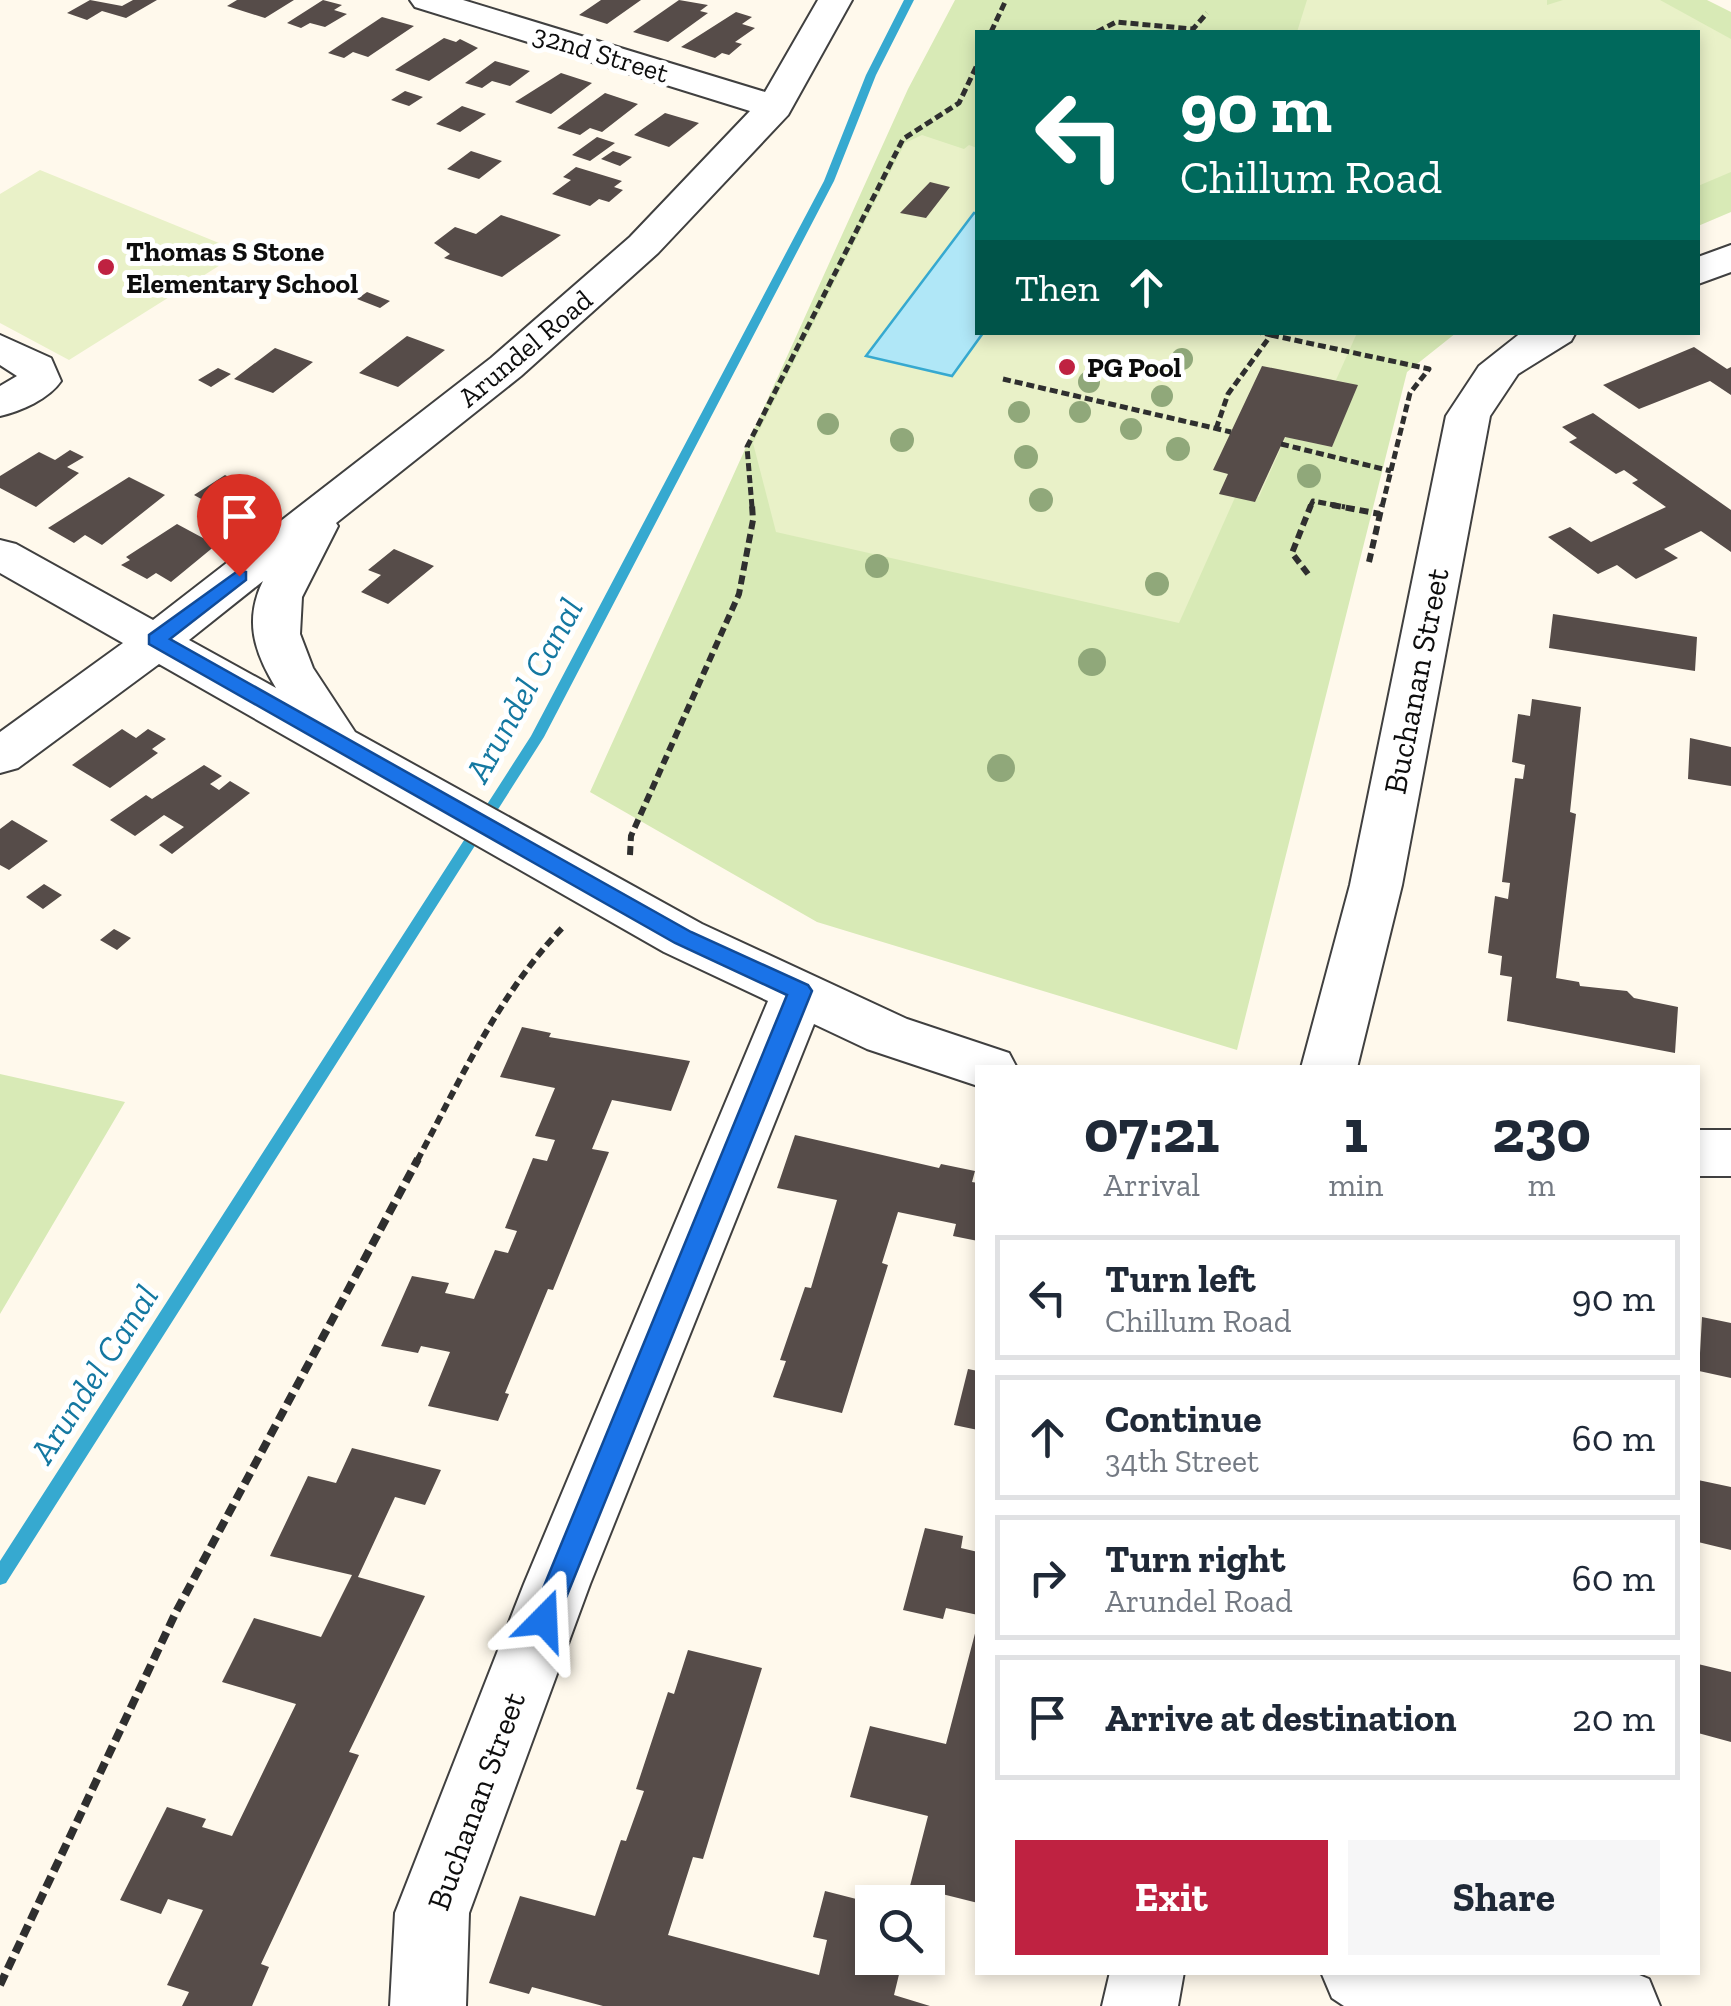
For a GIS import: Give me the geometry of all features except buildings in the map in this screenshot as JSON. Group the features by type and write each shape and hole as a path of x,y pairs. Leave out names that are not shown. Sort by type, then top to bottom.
{"street":[{"name":"32nd Street","path":"427,0 775,106"},
{"name":"Arundel Road","path":"0,756 108,680 506,366 644,245 775,106 835,0"},
{"name":"Buchanan Street","path":"1330,1065 1376,886 1468,416 1488,378 1509,358 1551,335"},
{"path":"0,348 36,367 40,381 0,403"},
{"path":"322,512 279,598 275,622 283,661 338,742"},
{"path":"0,554 683,938 887,1034 980,1065"},
{"name":"Buchanan Street","path":"428,2006 432,1913 558,1584 800,991"},
{"path":"1700,1152 1731,1153"},
{"path":"1140,2006 1146,1975"},
{"path":"1363,1975 1371,1980 1622,2006"}],"path":[{"path":"992,30 1006,0"},
{"path":"1101,30 1116,22 1193,29 1206,13"},
{"path":"0,1985 176,1612 501,1004 530,961 630,859 631,836 738,594 753,520 747,447 903,139 960,103 975,70"},
{"path":"1216,430 1228,394 1271,335 1430,369 1410,393 1369,562"},
{"path":"1003,379 1230,432"},
{"path":"1282,444 1391,471"},
{"path":"1308,574 1292,553 1313,502 1380,514"}],"green space":[{"path":"955,0 1707,0 1731,12 1731,212 1700,225 1700,30 975,30 975,335 1453,335 1407,372 1237,1050 817,922 590,792 908,89"},
{"path":"1307,0 1547,0 1547,5 1563,0 1660,0 1731,39 1731,172 1700,185 1700,30 1298,30"},
{"name":"PG Pool","path":"922,135 964,149 969,145 975,147 975,335 1356,335 1336,380 1357,385 1332,447 1286,437 1259,497 1237,493 1179,623 776,532 753,443 905,143"},
{"path":"40,170 241,252 69,360 0,323 0,194"},
{"path":"0,1074 125,1102 0,1314"}],"water":[{"path":"975,213 975,335 982,335 952,376 866,356"}],"waterway":[{"name":"Arundel Canal","path":"0,1577 537,737 829,181 871,75 909,0"}],"place":[{"name":"Thomas S Stone Elementary School","path":"106,267"},
{"name":"PG Pool","path":"1067,367"}],"route":[{"path":"239,576 156,640 683,938 800,991 544,1620"}]}
